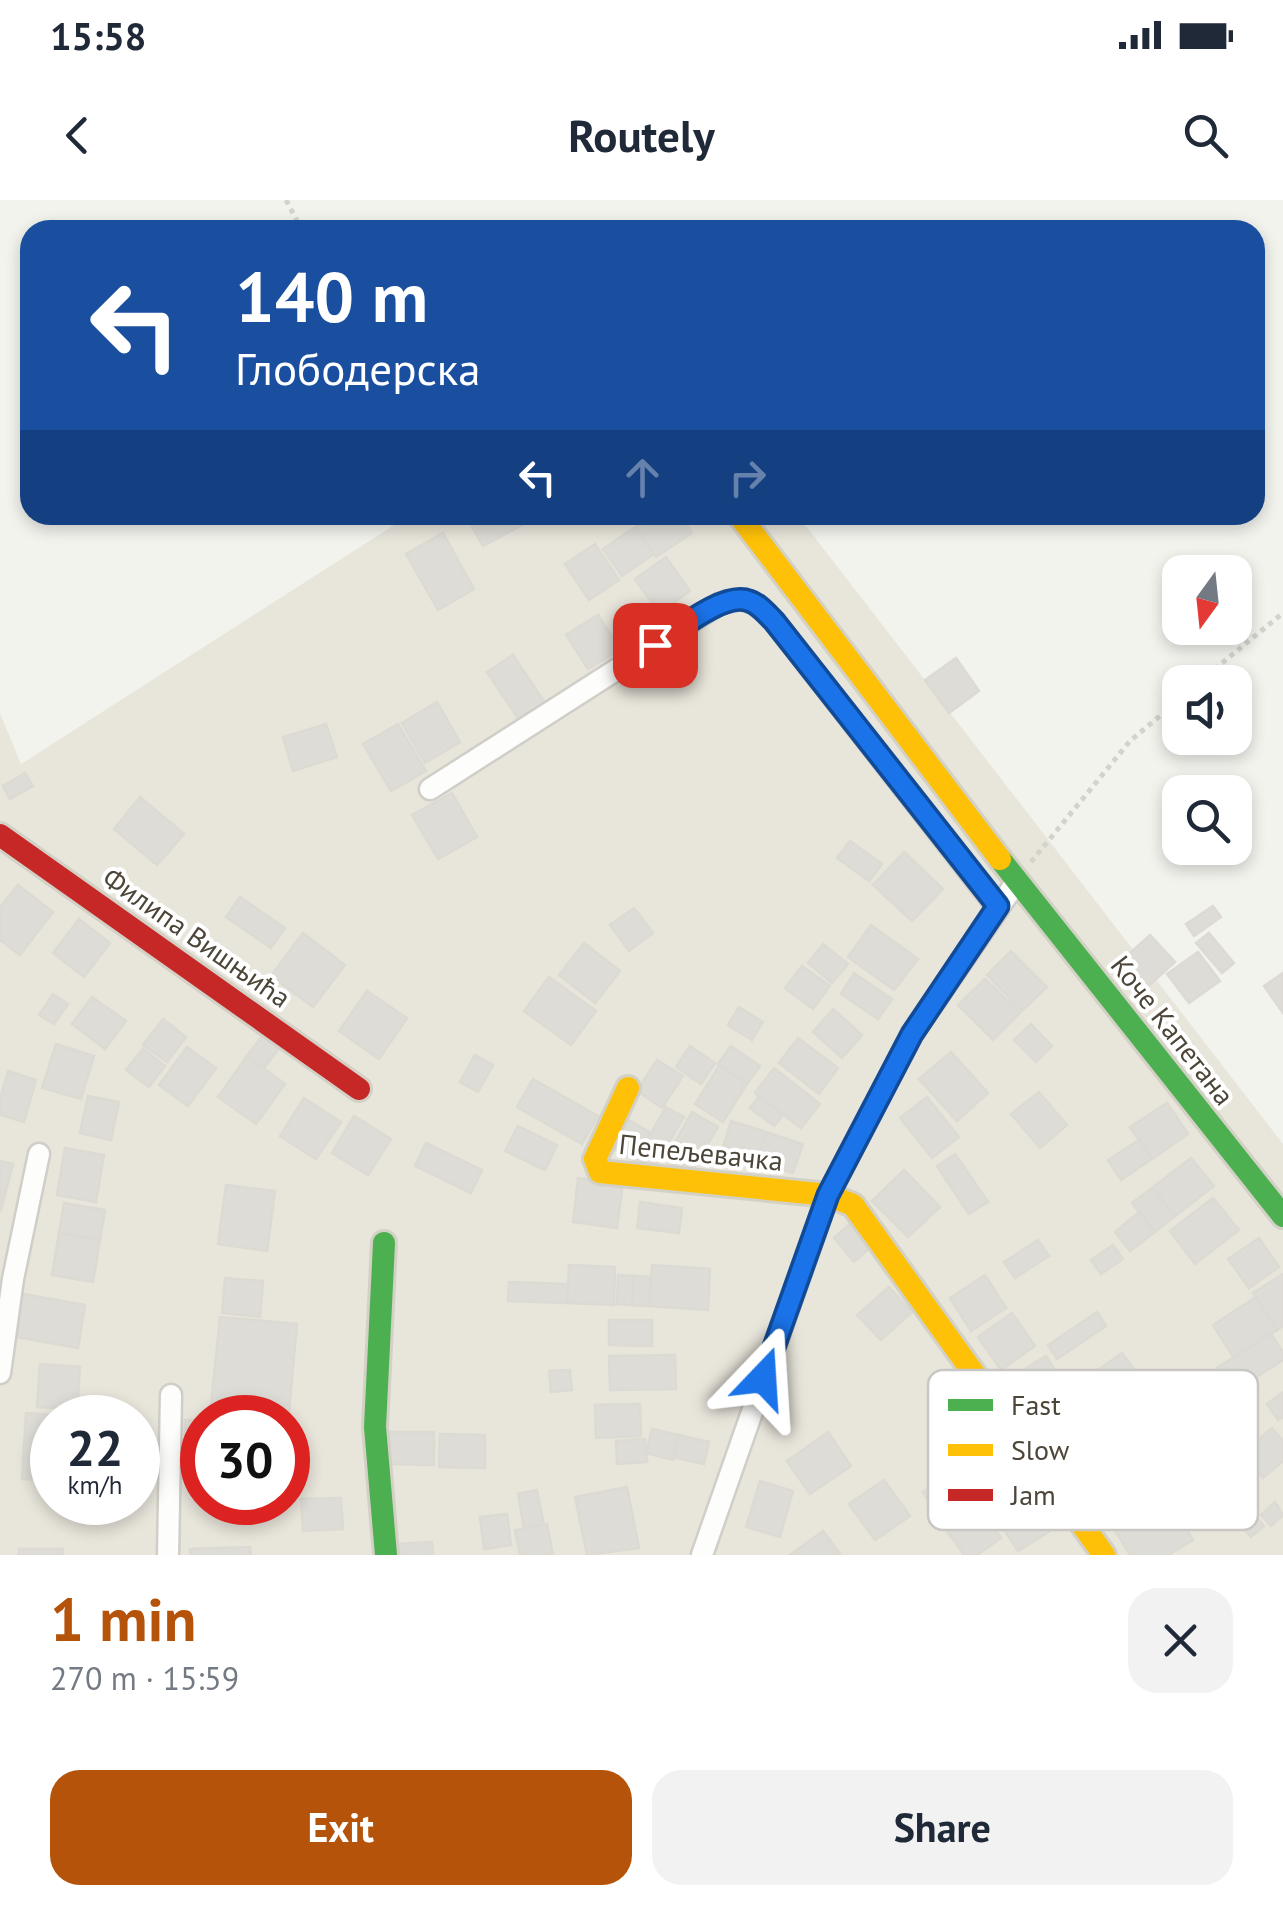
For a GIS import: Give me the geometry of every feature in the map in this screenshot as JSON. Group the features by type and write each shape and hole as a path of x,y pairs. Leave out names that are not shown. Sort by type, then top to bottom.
{"street":[{"name":"Коче Капетана","path":"747,525 1017,881 1283,1216"},
{"path":"430,789 719,604 738,598 754,602 774,621 998,906"},
{"name":"Филипа Вишњића","path":"0,835 359,1090"},
{"path":"702,1555 828,1195 912,1034 1017,881"},
{"name":"Пепељевачка","path":"628,1088 595,1159 600,1172 828,1195"},
{"path":"0,1372 13,1279 39,1154"},
{"path":"828,1195 853,1205 971,1370"},
{"path":"384,1243 375,1427 386,1555"},
{"path":"168,1555 171,1395"},
{"path":"1086,1530 1104,1555"}],"path":[{"path":"1220,665 1283,613"},
{"path":"1017,881 1130,742 1162,714"}],"shaded area":[{"path":"394,525 805,525 1283,1144 1283,1555 0,1555 0,713 21,764"}],"building":[{"path":"471,525 522,525 483,546"},
{"path":"687,525 692,533 656,557 635,527"},
{"path":"635,527 654,554 622,576 603,549"},
{"path":"443,533 474,589 438,610 406,554"},
{"path":"595,544 619,580 589,600 565,564"},
{"path":"666,557 690,591 659,613 635,579"},
{"path":"598,615 620,649 588,669 566,635"},
{"path":"513,655 545,703 519,720 487,672"},
{"path":"956,658 979,691 949,713 925,680"},
{"path":"437,702 460,742 425,763 402,723"},
{"path":"326,724 337,757 293,771 283,737"},
{"path":"398,724 426,771 391,791 363,744"},
{"path":"25,773 33,786 10,799 3,786"},
{"path":"452,793 477,837 438,859 412,815"},
{"path":"140,797 184,834 157,865 114,829"},
{"path":"850,841 882,864 869,881 837,858"},
{"path":"904,852 943,889 912,921 873,885"},
{"path":"18,885 53,912 20,955 0,940 0,907"},
{"path":"240,897 285,928 271,948 226,917"},
{"path":"1213,906 1221,917 1194,936 1186,924"},
{"path":"634,908 653,933 629,951 610,925"},
{"path":"79,919 110,943 84,977 53,953"},
{"path":"871,925 918,959 894,990 848,957"},
{"path":"303,933 345,965 313,1007 271,976"},
{"path":"1209,933 1234,963 1222,973 1196,943"},
{"path":"1150,935 1175,962 1145,989 1120,962"},
{"path":"584,943 620,971 595,1003 559,975"},
{"path":"823,944 848,964 832,983 808,963"},
{"path":"1011,951 1047,987 1022,1011 987,975"},
{"path":"1198,952 1220,981 1189,1003 1167,974"},
{"path":"802,966 830,986 813,1009 785,988"},
{"path":"854,973 892,999 878,1019 841,994"},
{"path":"1283,973 1283,1013 1264,986"},
{"path":"549,977 596,1011 571,1045 524,1011"},
{"path":"985,979 1020,1013 993,1040 958,1005"},
{"path":"367,991 407,1018 379,1059 339,1031"},
{"path":"53,994 68,1004 54,1024 39,1015"},
{"path":"92,997 126,1021 105,1049 72,1024"},
{"path":"739,1007 763,1022 752,1040 728,1025"},
{"path":"833,1009 862,1035 842,1058 813,1032"},
{"path":"163,1019 186,1037 167,1062 143,1045"},
{"path":"1031,1024 1052,1046 1036,1062 1014,1040"},
{"path":"266,1031 283,1043 264,1068 247,1056"},
{"path":"798,1038 838,1068 819,1094 779,1063"},
{"path":"56,1044 94,1056 81,1099 42,1088"},
{"path":"690,1046 715,1063 701,1084 676,1067"},
{"path":"731,1046 760,1066 747,1084 718,1064"},
{"path":"187,1047 216,1068 188,1106 159,1085"},
{"path":"143,1049 165,1066 149,1087 126,1070"},
{"path":"951,1052 988,1093 957,1121 919,1079"},
{"path":"475,1055 493,1065 478,1092 460,1082"},
{"path":"247,1056 285,1084 256,1124 218,1097"},
{"path":"657,1060 683,1076 662,1108 637,1091"},
{"path":"719,1066 747,1084 723,1122 695,1104"},
{"path":"774,1068 820,1104 801,1128 755,1093"},
{"path":"8,1071 36,1080 24,1122 0,1115"},
{"path":"533,1079 598,1116 582,1144 517,1107"},
{"path":"1039,1092 1067,1125 1040,1148 1011,1114"},
{"path":"88,1096 119,1102 111,1140 80,1133"},
{"path":"759,1096 783,1115 774,1126 750,1108"},
{"path":"927,1097 959,1137 932,1158 900,1118"},
{"path":"304,1098 341,1122 316,1159 280,1136"},
{"path":"1167,1103 1188,1134 1152,1159 1130,1127"},
{"path":"666,1107 684,1117 652,1171 635,1161"},
{"path":"692,1112 718,1127 690,1175 665,1160"},
{"path":"354,1116 391,1139 368,1175 332,1153"},
{"path":"627,1119 651,1133 635,1161 610,1147"},
{"path":"731,1121 766,1132 757,1162 722,1151"},
{"path":"518,1126 557,1145 545,1170 505,1151"},
{"path":"766,1132 803,1144 793,1173 757,1162"},
{"path":"1139,1140 1152,1159 1121,1180 1108,1160"},
{"path":"426,1143 482,1170 471,1193 415,1166"},
{"path":"65,1148 104,1155 96,1202 57,1195"},
{"path":"955,1154 988,1202 969,1214 937,1166"},
{"path":"1191,1158 1214,1186 1175,1216 1152,1188"},
{"path":"0,1161 13,1164 1,1210 0,1209"},
{"path":"904,1170 940,1207 908,1237 872,1201"},
{"path":"578,1178 623,1183 617,1228 573,1222"},
{"path":"226,1185 275,1191 267,1251 218,1244"},
{"path":"1152,1188 1175,1216 1155,1232 1132,1203"},
{"path":"1213,1198 1239,1230 1195,1264 1170,1231"},
{"path":"640,1202 682,1208 679,1233 637,1228"},
{"path":"64,1203 105,1210 100,1240 59,1233"},
{"path":"1139,1212 1155,1232 1130,1251 1115,1232"},
{"path":"853,1221 873,1245 854,1262 834,1238"},
{"path":"59,1233 100,1240 93,1282 52,1275"},
{"path":"1259,1238 1279,1267 1249,1288 1228,1259"},
{"path":"1038,1240 1049,1256 1015,1278 1004,1262"},
{"path":"1113,1245 1123,1259 1101,1274 1091,1260"},
{"path":"569,1265 615,1267 614,1305 567,1303"},
{"path":"652,1265 710,1269 708,1310 649,1306"},
{"path":"1283,1274 1283,1326 1277,1330 1253,1293"},
{"path":"618,1275 634,1276 632,1305 617,1304"},
{"path":"985,1275 1006,1308 971,1331 950,1298"},
{"path":"634,1276 651,1277 649,1306 632,1305"},
{"path":"225,1278 263,1281 260,1317 222,1313"},
{"path":"509,1282 568,1284 567,1303 508,1301"},
{"path":"889,1287 912,1312 881,1340 857,1315"},
{"path":"18,1293 85,1305 78,1348 11,1336"},
{"path":"1256,1297 1277,1330 1234,1358 1213,1325"},
{"path":"1097,1312 1106,1326 1057,1359 1048,1345"},
{"path":"1012,1313 1035,1346 1001,1370 978,1337"},
{"path":"220,1317 297,1324 291,1395 212,1395"},
{"path":"609,1320 652,1320 652,1346 609,1345"},
{"path":"1271,1334 1283,1352 1283,1360 1258,1376 1258,1370 1217,1368"},
{"path":"1122,1353 1134,1369 1133,1370 1098,1370"},
{"path":"675,1355 676,1389 610,1390 609,1356"},
{"path":"1046,1356 1055,1370 1024,1370"},
{"path":"40,1364 80,1367 78,1395 38,1395"},
{"path":"570,1370 572,1390 551,1392 549,1371"},
{"path":"1283,1392 1283,1417 1278,1420 1267,1404"},
{"path":"640,1404 641,1436 596,1438 595,1405"},
{"path":"26,1413 30,1413 30,1480 22,1479"},
{"path":"1272,1428 1283,1441 1283,1461 1263,1478 1258,1472 1258,1440"},
{"path":"652,1429 679,1435 673,1460 646,1453"},
{"path":"386,1432 434,1432 434,1465 386,1464"},
{"path":"828,1432 851,1466 810,1494 787,1461"},
{"path":"440,1434 485,1435 485,1468 439,1467"},
{"path":"679,1435 709,1442 704,1464 674,1457"},
{"path":"645,1439 647,1462 617,1464 616,1441"},
{"path":"884,1480 910,1516 875,1540 849,1504"},
{"path":"760,1481 793,1491 780,1537 746,1527"},
{"path":"627,1487 639,1548 587,1555 575,1497"},
{"path":"537,1490 544,1525 524,1528 518,1494"},
{"path":"341,1498 343,1529 303,1531 303,1525 310,1525 310,1499"},
{"path":"1275,1502 1283,1515 1271,1526 1261,1515"},
{"path":"507,1514 511,1545 484,1549 480,1517"},
{"path":"1258,1519 1264,1526 1251,1537 1245,1530 1258,1530"},
{"path":"547,1524 553,1555 520,1555 515,1530"},
{"path":"946,1530 996,1530 1001,1538 977,1555 964,1555"},
{"path":"1004,1530 1052,1530 1018,1551"},
{"path":"1187,1530 1193,1540 1168,1555 1130,1555 1116,1532"},
{"path":"823,1531 841,1555 790,1555"},
{"path":"432,1542 433,1555 400,1555 399,1544"},
{"path":"250,1547 251,1555 190,1555 190,1549"},
{"path":"19,1549 63,1549 63,1555 19,1555"}],"traffic: fast":[{"path":"1000,859 1283,1216"},
{"path":"384,1243 375,1427 386,1555"}],"traffic: slow":[{"path":"747,525 1000,859"},
{"path":"628,1088 595,1159 600,1172 828,1195 853,1205 971,1370"},
{"path":"1086,1530 1104,1555"}],"traffic: jam":[{"path":"0,835 359,1089"}],"route":[{"path":"655,645 719,604 738,598 754,602 774,621 998,906 912,1034 828,1195 763,1378"}]}
